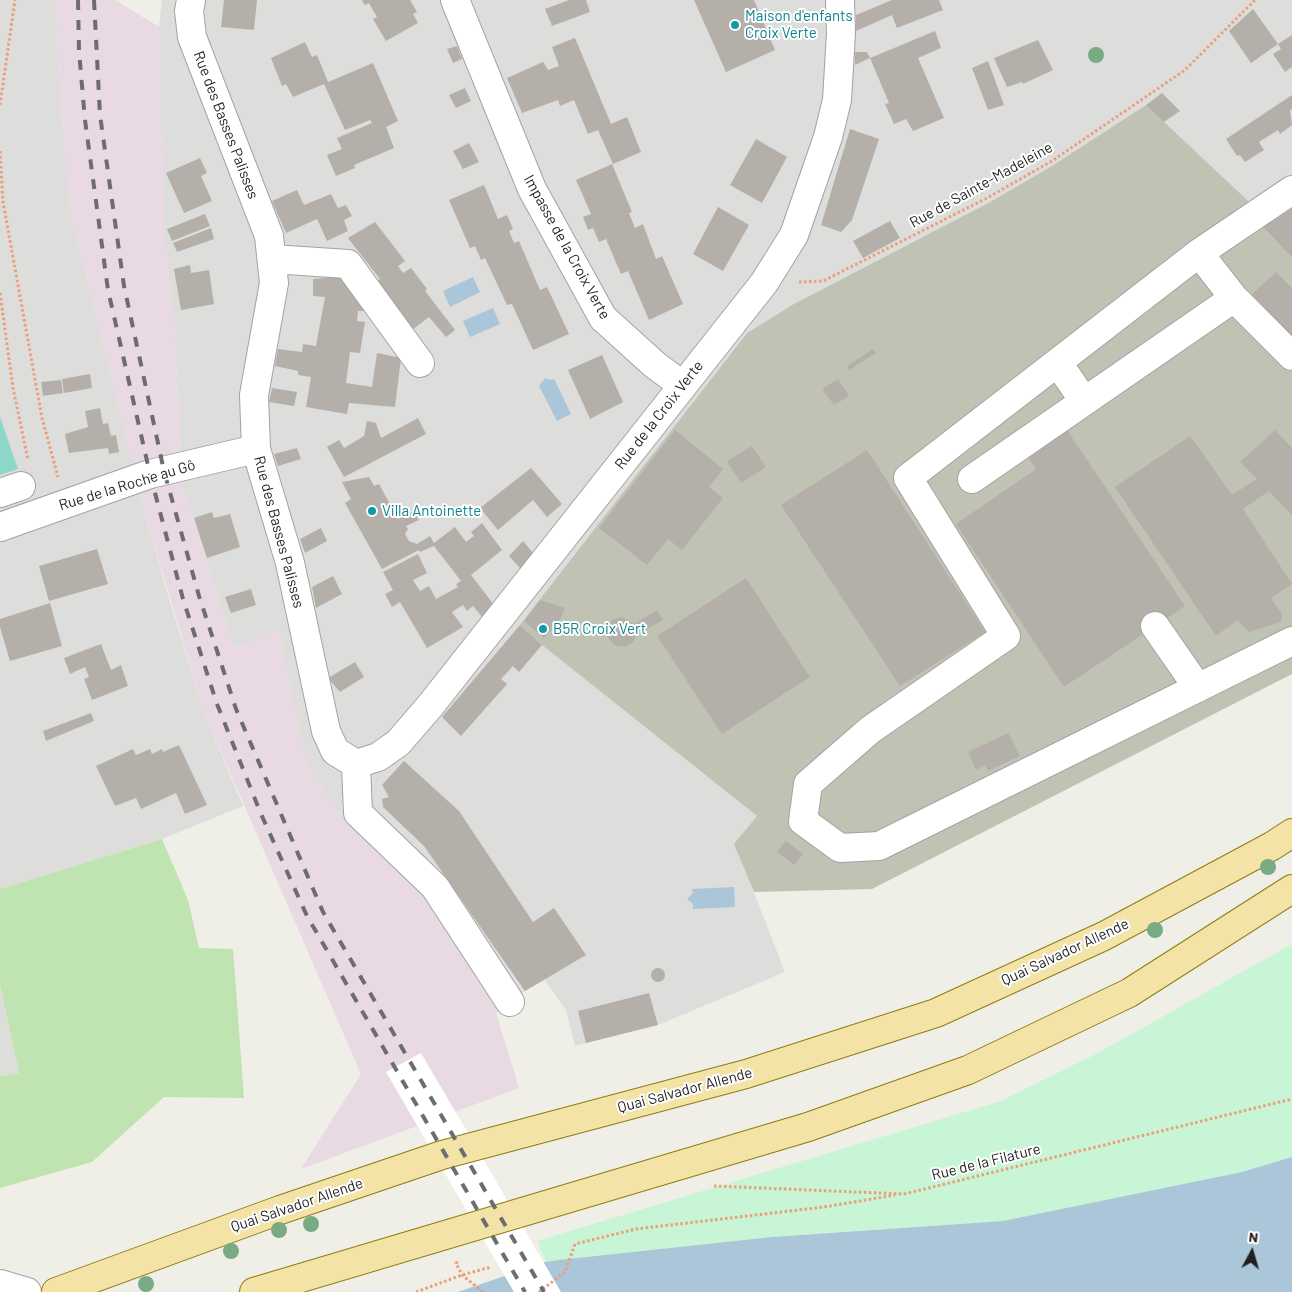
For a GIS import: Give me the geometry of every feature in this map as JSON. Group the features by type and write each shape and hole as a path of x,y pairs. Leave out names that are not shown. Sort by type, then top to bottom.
{"main road":[{"name":"Quai Salvador Allende","path":"56,1292 280,1210 442,1155 746,1074 936,1013 1104,936 1272,846 1292,833"},
{"path":"254,1292 808,1127 968,1070 1129,993 1292,889"}],"street":[{"name":"Rue des Basses Palisses","path":"191,0 192,37 269,236 274,284 254,395 256,449 290,563 326,731 335,752 356,764"},
{"name":"Impasse de la Croix Verte","path":"455,0 532,189 603,318 655,365 682,385"},
{"name":"Rue de la Croix Verte","path":"356,764 378,757 398,744 764,283 794,235 828,137 838,100 841,32 840,0"},
{"path":"1292,190 1200,253 908,478 1006,636 870,730 808,784 803,821 840,848 879,846 1292,641"},
{"path":"1200,253 1234,298 1292,356"},
{"path":"272,259 348,264 420,363"},
{"path":"972,479 1036,444 1084,401 1234,298"},
{"path":"1058,363 1084,401"},
{"name":"Rue de la Roche au Gô","path":"0,527 150,474 256,449"},
{"path":"1155,626 1198,688"},
{"path":"356,764 358,813 435,887 510,1002"},
{"path":"0,1284 27,1292"}],"path":[{"path":"0,105 15,0"},
{"name":"Rue de Sainte-Madeleine","path":"764,283 823,281 1011,185 1052,161 1186,70 1255,0"},
{"path":"0,151 3,202 40,409 66,503"},
{"path":"0,293 13,388 29,464 27,476 10,490"},
{"name":"Rue de la Filature","path":"708,1186 904,1194 1292,1099"},
{"path":"538,1292 565,1272 574,1244 636,1229 824,1207 904,1194"},
{"path":"456,1263 462,1275 483,1292"},
{"path":"416,1292 462,1275 491,1267"}],"shaded area":[{"path":"0,0 56,0 59,84 69,203 143,507 170,602 205,715 243,806 162,839 0,889"},
{"path":"56,0 115,0 159,27 165,245 174,324 183,487 234,648 279,630 304,756 330,803 428,891 496,1013 519,1088 301,1169 361,1074 205,715 143,507 69,203 59,84"},
{"path":"162,0 1292,0 1292,258 1263,227 1260,212 1164,122 1052,166 990,202 792,305 747,333 521,625 542,645 757,816 735,844 785,972 658,1025 575,1046 566,1010 545,980 525,991 496,1013 428,891 330,803 304,756 279,631 234,648 183,487 174,324 165,245 161,154 159,27"},
{"path":"1146,105 1260,212 1263,227 1292,258 1292,674 872,889 754,892 734,844 757,816 542,645 520,625 747,333 792,305 990,202 1052,166"},
{"path":"473,277 480,292 450,307 443,291"},
{"path":"493,308 500,324 470,337 463,321"},
{"path":"545,378 554,379 571,414 557,421 539,386"},
{"path":"0,417 18,469 0,475"},
{"path":"734,887 735,907 693,909 693,904 687,899 693,893 692,889"},
{"path":"0,985 19,1073 0,1076"},
{"path":"1292,1157 1292,1292 458,1292 545,1262 559,1260 772,1237 1003,1221 1242,1172"}],"green space":[{"path":"162,839 188,900 199,948 233,949 244,1098 164,1097 92,1162 0,1188 0,1076 19,1073 0,985 0,889"},
{"path":"1292,944 1292,1157 1242,1172 1003,1221 772,1237 546,1262 537,1241 1001,1101 1098,1053"}],"pier":[{"path":"421,1053 561,1292 514,1292 386,1072"}],"building":[{"path":"224,0 257,0 254,30 221,27"},
{"path":"362,0 410,0 417,12 413,14 418,23 386,41 373,19 377,17 369,3 365,5"},
{"path":"569,0 586,0 590,12 552,26 545,9"},
{"name":"Maison d'enfants Croix Verte","path":"694,0 754,0 775,50 726,72"},
{"path":"892,0 939,0 943,10 897,28 892,15 856,31 856,15"},
{"path":"1253,9 1278,44 1251,63 1229,31"},
{"path":"935,31 941,48 918,58 944,118 913,131 906,119 894,124 885,104 889,103 870,58"},
{"path":"1292,35 1292,67 1285,72 1273,54 1281,49 1278,44"},
{"path":"575,38 611,124 627,117 641,152 613,164 598,130 588,134 574,100 560,106 558,100 522,113 507,78 543,62 548,70 559,66 552,47"},
{"path":"1038,40 1053,70 1023,84 1022,82 1007,87 994,58"},
{"path":"305,42 312,57 317,55 328,82 373,63 398,121 386,127 394,148 354,165 355,168 336,176 327,155 342,149 337,138 372,123 370,120 345,130 324,84 293,97 286,84 282,86 271,58"},
{"path":"457,46 462,59 453,63 447,49"},
{"path":"855,52 867,52 870,58 855,65"},
{"path":"988,61 1004,105 988,110 972,68"},
{"path":"465,88 471,101 456,108 449,95"},
{"path":"1162,93 1180,111 1164,122 1146,105"},
{"path":"1292,95 1292,109 1290,110 1292,125 1280,134 1278,130 1259,142 1264,150 1245,162 1240,155 1237,156 1226,139"},
{"path":"850,129 879,139 852,220 841,232 821,225"},
{"path":"756,139 787,157 762,203 730,185"},
{"path":"469,143 479,162 463,169 453,151"},
{"path":"200,158 207,173 201,176 212,201 184,213 166,173"},
{"path":"612,164 632,212 629,213 635,228 643,224 656,259 662,256 683,304 649,320 628,271 621,274 606,239 599,242 593,228 588,230 583,217 591,214 576,180"},
{"path":"484,185 498,219 507,215 513,229 509,231 514,243 519,241 540,290 547,287 569,334 533,350 512,304 507,305 485,258 481,260 475,246 470,248 449,200"},
{"path":"297,190 304,205 331,194 338,208 346,205 352,216 344,220 348,231 327,241 317,219 286,233 272,201"},
{"path":"718,207 749,225 723,271 693,254"},
{"path":"1292,208 1292,258 1263,227"},
{"path":"205,214 210,226 172,241 167,229"},
{"path":"890,221 900,238 863,258 853,241"},
{"path":"375,222 405,261 398,266 403,273 411,268 427,289 425,291 455,330 446,337 429,317 412,330 375,283 380,279 348,238"},
{"path":"211,228 214,239 177,252 173,243"},
{"path":"190,265 191,273 209,270 214,304 181,310 174,269"},
{"path":"1276,272 1292,288 1292,336 1252,294"},
{"path":"342,276 366,311 358,311 357,321 365,322 360,353 350,352 346,383 372,387 377,353 401,358 395,407 349,403 347,414 306,407 311,377 298,375 298,371 275,366 278,349 302,352 303,344 316,346 325,297 313,296 313,279"},
{"path":"873,349 876,353 849,370 847,366"},
{"path":"602,355 623,402 590,419 568,370"},
{"path":"90,374 92,388 64,393 62,379"},
{"path":"838,379 849,396 834,405 822,389"},
{"path":"61,380 63,393 43,396 41,382"},
{"path":"272,388 297,392 294,406 269,402"},
{"path":"100,408 103,424 108,423 111,436 116,435 119,452 109,454 108,448 69,453 65,434 88,427 85,411"},
{"path":"418,418 426,434 344,477 327,447 339,440 344,448 364,436 367,421 376,423 381,438"},
{"path":"675,430 723,469 709,487 723,498 682,550 668,539 647,565 599,528"},
{"path":"1067,430 1185,606 1064,687 956,524 1036,469 1028,457"},
{"path":"1275,430 1292,448 1292,515 1269,491 1243,509 1292,584 1271,598 1282,614 1281,622 1249,632 1238,620 1216,636 1115,487 1190,436 1232,495 1257,479 1240,462"},
{"path":"752,446 766,467 741,483 727,461"},
{"path":"297,448 301,459 278,466 274,454"},
{"path":"867,450 985,632 900,686 781,505"},
{"path":"531,468 562,504 547,517 533,500 498,530 480,508"},
{"path":"369,477 374,486 379,484 398,519 413,511 419,520 406,526 408,529 405,534 409,541 417,544 430,536 434,543 455,527 466,542 474,536 471,532 482,523 502,550 471,575 495,606 483,618 473,606 467,611 463,605 452,612 463,627 427,648 400,602 392,607 385,594 393,590 383,572 418,554 427,573 413,580 420,591 429,586 436,599 458,587 456,584 461,581 434,546 420,552 419,550 382,569 345,503 351,499 342,482"},
{"path":"212,512 214,518 230,514 240,547 207,558 194,518"},
{"path":"321,528 327,541 305,553 300,539"},
{"path":"523,541 533,553 521,569 509,556"},
{"path":"97,549 108,584 49,601 39,566"},
{"path":"333,576 342,594 316,608 312,587"},
{"path":"746,578 810,677 722,734 657,636"},
{"path":"251,589 256,605 231,613 225,597"},
{"name":"B5R Croix Vert","path":"540,600 565,608 560,620 544,638 524,621"},
{"path":"50,603 62,646 10,661 0,627 0,619"},
{"path":"657,610 663,620 637,635 633,642 625,647 616,646 607,637 608,624 614,619 622,617 634,624"},
{"path":"520,625 542,645 519,672 513,666 501,679 507,684 461,736 442,717"},
{"path":"101,644 111,670 121,665 128,686 92,700 84,679 89,677 85,667 70,674 64,658"},
{"path":"355,662 364,677 340,692 328,678"},
{"path":"91,713 94,721 46,741 43,731"},
{"path":"1008,733 1020,756 988,771 985,765 976,770 968,752"},
{"path":"179,745 207,805 185,814 176,793 141,809 136,798 115,806 96,766 133,749 136,755 150,749 152,754 162,749 163,752"},
{"path":"404,761 459,811 533,922 554,908 586,955 525,991 424,846 383,807 382,799 389,797 382,785"},
{"path":"786,841 803,854 794,865 777,852"},
{"path":"655,968 661,968 665,975 661,982 655,982 651,978 651,972"},
{"path":"649,993 658,1025 586,1043 578,1011"}],"railway":[{"path":"78,0 79,51 85,120 108,290 150,474 183,599 217,704 261,814 307,916 525,1292"},
{"path":"94,0 100,115 124,286 164,471 199,596 236,709 323,912 544,1292"}],"place":[{"name":"Maison d'enfants Croix Verte","path":"735,25"},
{"name":"Villa Antoinette","path":"372,511"},
{"name":"B5R Croix Vert","path":"543,629"}]}
